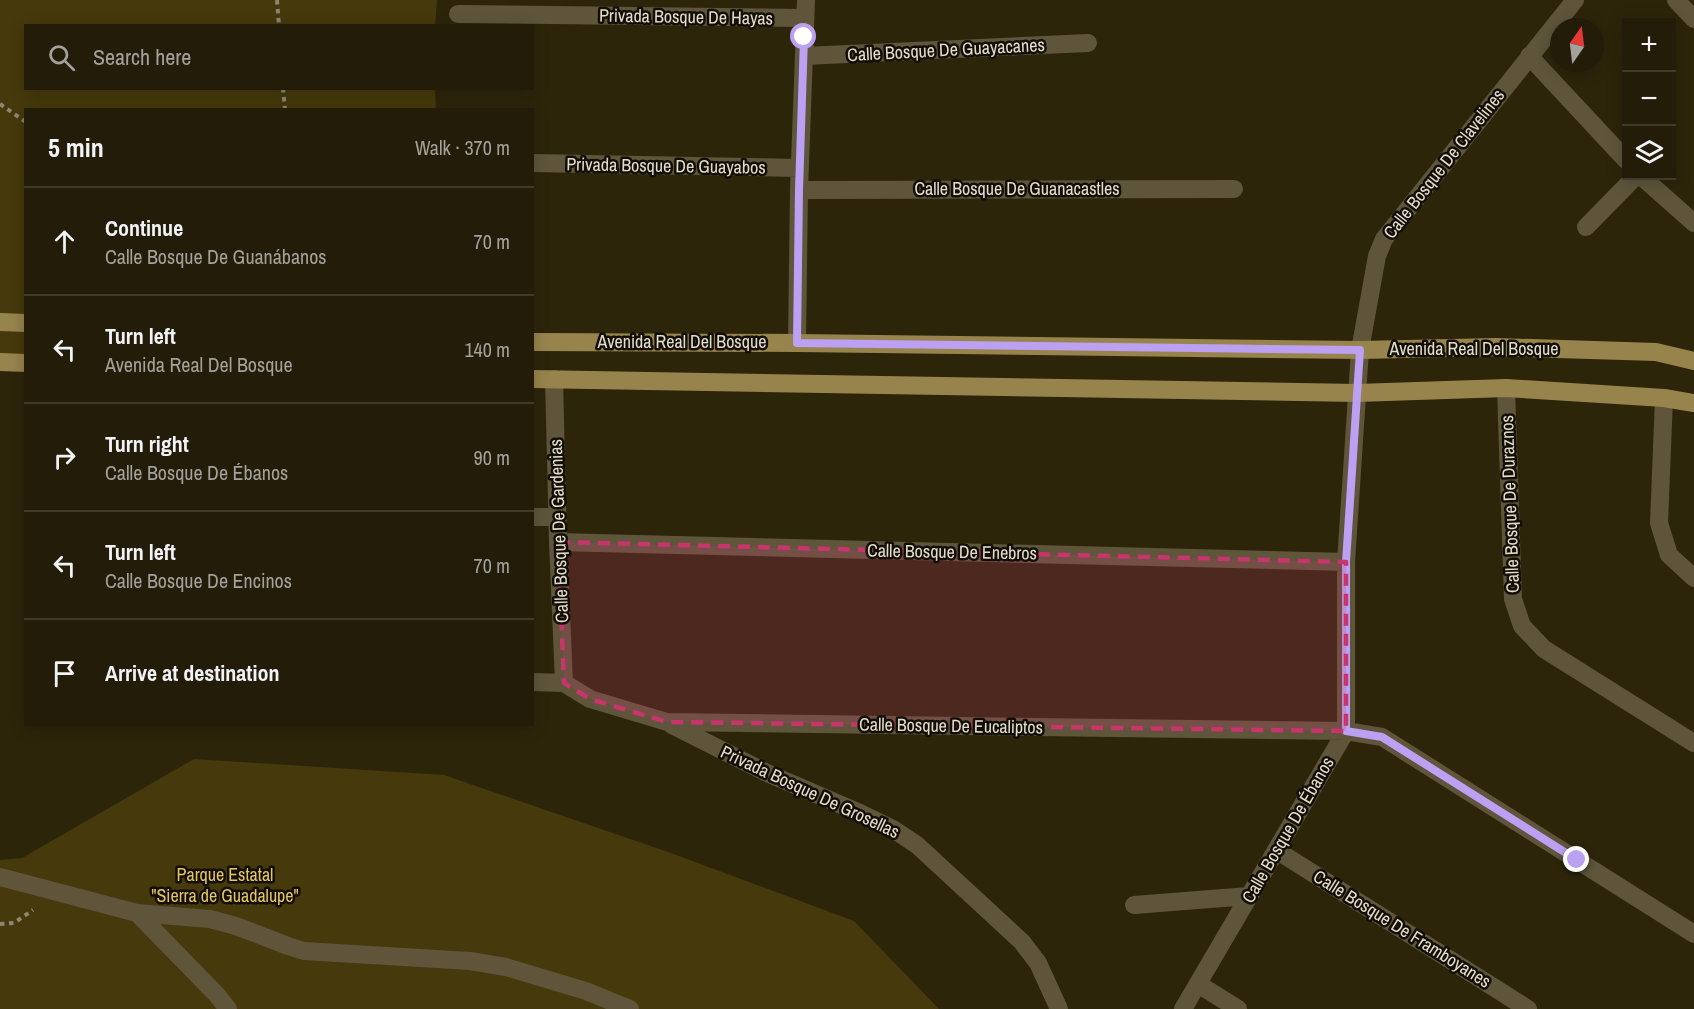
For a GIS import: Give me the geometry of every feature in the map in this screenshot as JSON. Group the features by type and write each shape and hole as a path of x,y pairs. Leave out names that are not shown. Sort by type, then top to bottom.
{"main road":[{"path":"0,322 24,323"},
{"name":"Avenida Real Del Bosque","path":"534,342 1360,350 1496,347 1656,352 1694,361"},
{"path":"0,362 24,363"},
{"path":"534,379 1357,393 1506,388 1664,398 1694,403"}],"street":[{"path":"797,343 799,190 806,0"},
{"name":"Calle Bosque De Clavelines","path":"1360,350 1377,256 1384,239 1575,0"},
{"path":"1676,0 1694,19"},
{"name":"Privada Bosque De Hayas","path":"458,14 805,18"},
{"name":"Calle Bosque De Guayacanes","path":"804,56 1088,43"},
{"path":"1530,56 1622,156"},
{"name":"Privada Bosque De Guayabos","path":"534,164 800,168"},
{"path":"1586,228 1632,180"},
{"path":"1646,180 1694,223"},
{"name":"Calle Bosque De Guanacastles","path":"799,190 1234,189"},
{"path":"1346,731 1346,562 1360,350"},
{"name":"Calle Bosque De Gardenias","path":"554,379 564,683"},
{"name":"Calle Bosque De Duraznos","path":"1506,388 1513,599 1522,626 1544,649 1694,743"},
{"path":"1664,398 1659,523 1669,555 1694,578"},
{"path":"534,517 557,517"},
{"name":"Calle Bosque De Enebros","path":"558,542 1346,562"},
{"path":"534,682 564,683"},
{"name":"Calle Bosque De Eucaliptos","path":"564,683 590,699 667,722 1346,731 1382,737 1694,934"},
{"name":"Privada Bosque De Grosellas","path":"667,722 767,773 893,829 917,845 1022,942 1038,963 1059,1009"},
{"name":"Calle Bosque De Ébanos","path":"1183,1009 1346,731"},
{"name":"Calle Bosque De Framboyanes","path":"1276,850 1528,1009"},
{"path":"0,877 137,913 210,919 304,951 470,961 506,967 586,992 630,1009"},
{"path":"1134,905 1249,896"},
{"path":"137,913 228,1009"},
{"path":"1198,984 1238,1009"}],"path":[{"path":"277,0 279,24"},
{"path":"284,90 285,108"},
{"path":"0,104 24,121"}],"highlighted area":[{"path":"558,542 1346,562 1346,731 667,722 590,699 564,683"}],"green space":[{"path":"0,0 437,0 435,24 24,24 24,90 435,90 436,108 24,108 24,359 0,359"},
{"name":"Parque Estatal \"Sierra de Guadalupe\"","path":"194,759 444,775 668,852 854,921 939,1009 0,1009 0,860 22,858"}],"route":[{"path":"804,37 797,343 1360,350 1346,562 1346,731 1382,737 1577,860"}]}
